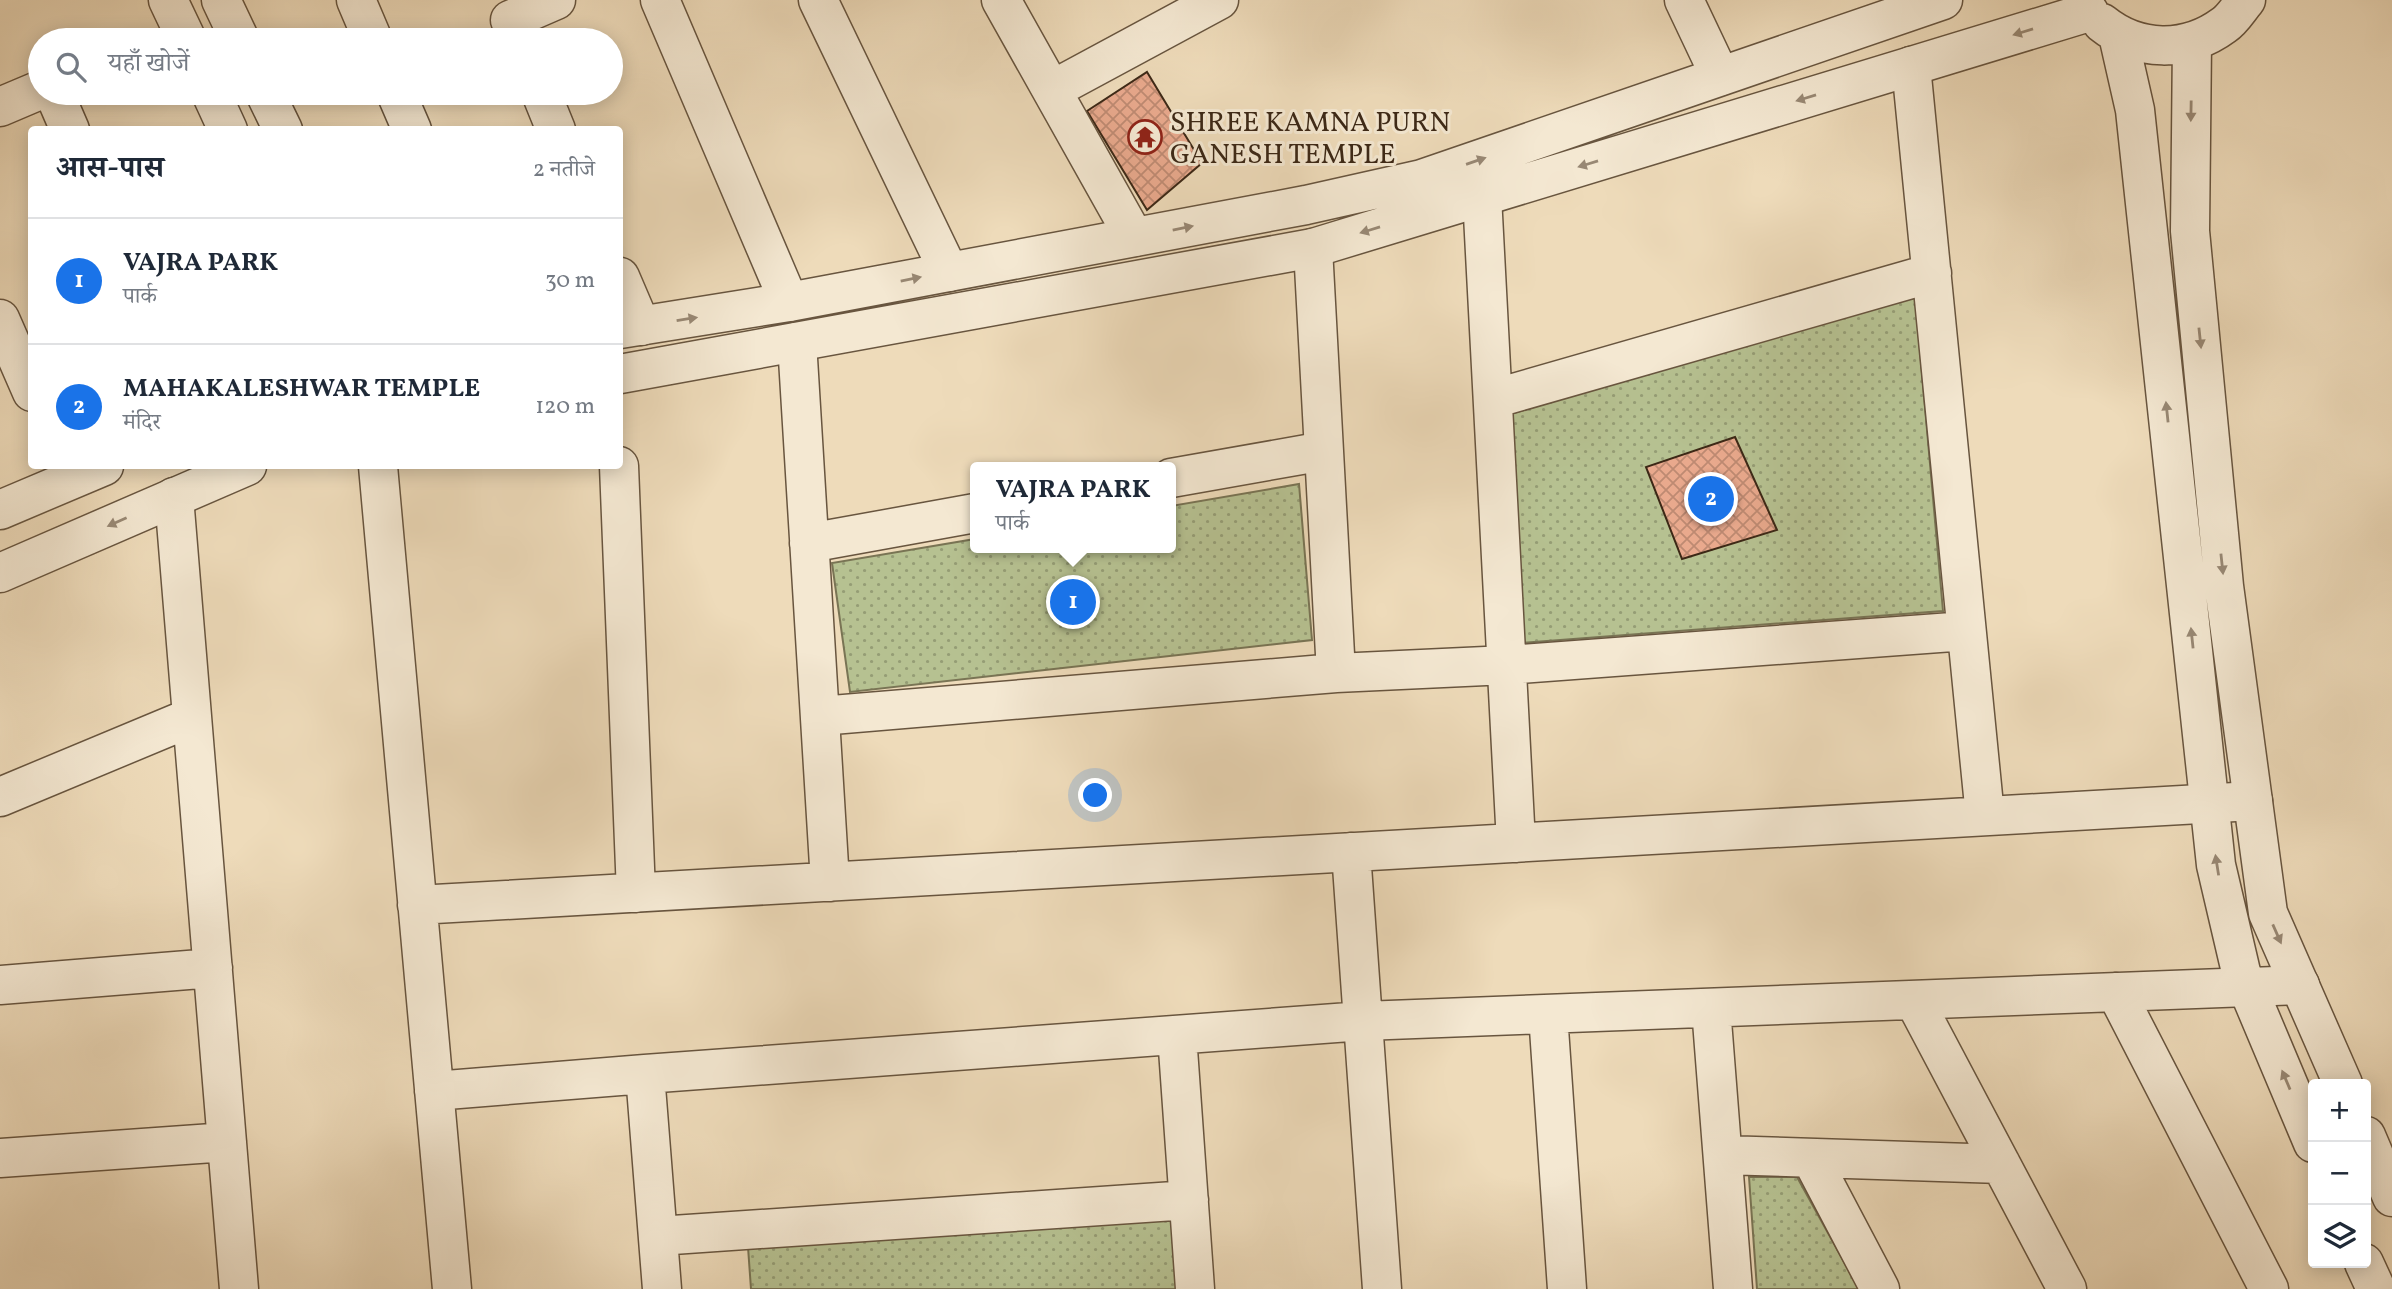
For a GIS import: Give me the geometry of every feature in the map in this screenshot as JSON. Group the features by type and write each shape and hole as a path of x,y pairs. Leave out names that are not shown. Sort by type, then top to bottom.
{"street":[{"path":"356,0 368,28"},
{"path":"513,28 510,20 556,0"},
{"path":"660,0 789,302"},
{"path":"818,0 949,272"},
{"path":"1001,0 1134,237"},
{"path":"1052,90 1169,12 1219,0"},
{"path":"1684,0 1720,76"},
{"path":"623,292 630,328 789,302 1306,205 1422,179 1943,0"},
{"path":"623,373 1313,248 1912,65 2085,6 2118,35 2154,46 2192,42 2226,24 2246,0"},
{"path":"225,1 235,28"},
{"path":"2118,35 2135,110 2216,865 2241,972 2313,1142"},
{"path":"2192,42 2190,231 2224,586 2269,913 2341,1079"},
{"path":"1912,65 1985,816"},
{"path":"0,107 28,95"},
{"path":"59,105 68,126"},
{"path":"217,105 227,126"},
{"path":"271,105 281,126"},
{"path":"401,105 410,126"},
{"path":"546,105 554,126"},
{"path":"1482,196 1516,843"},
{"path":"1313,248 1336,673"},
{"path":"1493,399 1931,273"},
{"path":"0,319 28,383"},
{"path":"797,342 830,882"},
{"path":"1176,477 1324,450"},
{"path":"0,510 66,473 88,469"},
{"path":"0,573 240,469"},
{"path":"378,469 452,1289"},
{"path":"619,469 636,893"},
{"path":"174,497 239,1289"},
{"path":"809,543 970,514"},
{"path":"820,716 1336,673 1507,664 1966,631"},
{"path":"0,797 192,717"},
{"path":"417,905 2253,801"},
{"path":"1351,852 1382,1289"},
{"path":"0,985 213,968"},
{"path":"433,1091 1363,1021 2300,985"},
{"path":"2116,992 2269,1289"},
{"path":"1914,1000 2067,1289"},
{"path":"1711,1008 1733,1289"},
{"path":"1548,1014 1567,1289"},
{"path":"1177,1035 1195,1289"},
{"path":"645,1073 662,1289"},
{"path":"0,1158 227,1142"},
{"path":"2369,1142 2392,1197"},
{"path":"1723,1155 2001,1164"},
{"path":"1811,1158 1880,1289"},
{"path":"658,1236 1189,1199"},
{"path":"2366,1268 2376,1289"}],"green space":[{"path":"1915,294 1943,611 1521,643 1507,415"},
{"path":"1299,484 1312,640 850,692 832,563 970,540 970,553 1176,553 1176,505"},
{"path":"1749,1177 1797,1177 1859,1289 1757,1289"},
{"path":"1172,1212 1178,1289 751,1289 748,1247"}],"building":[{"name":"SHREE KAMNA PURN GANESH TEMPLE","path":"1147,72 1202,163 1147,210 1087,111"},
{"path":"1735,437 1777,530 1682,559 1646,467"}],"place":[{"name":"SHREE KAMNA PURN GANESH TEMPLE","path":"1145,137"},
{"name":"MAHAKALESHWAR TEMPLE","path":"1711,499"},
{"name":"VAJRA PARK","path":"1073,602"}]}
